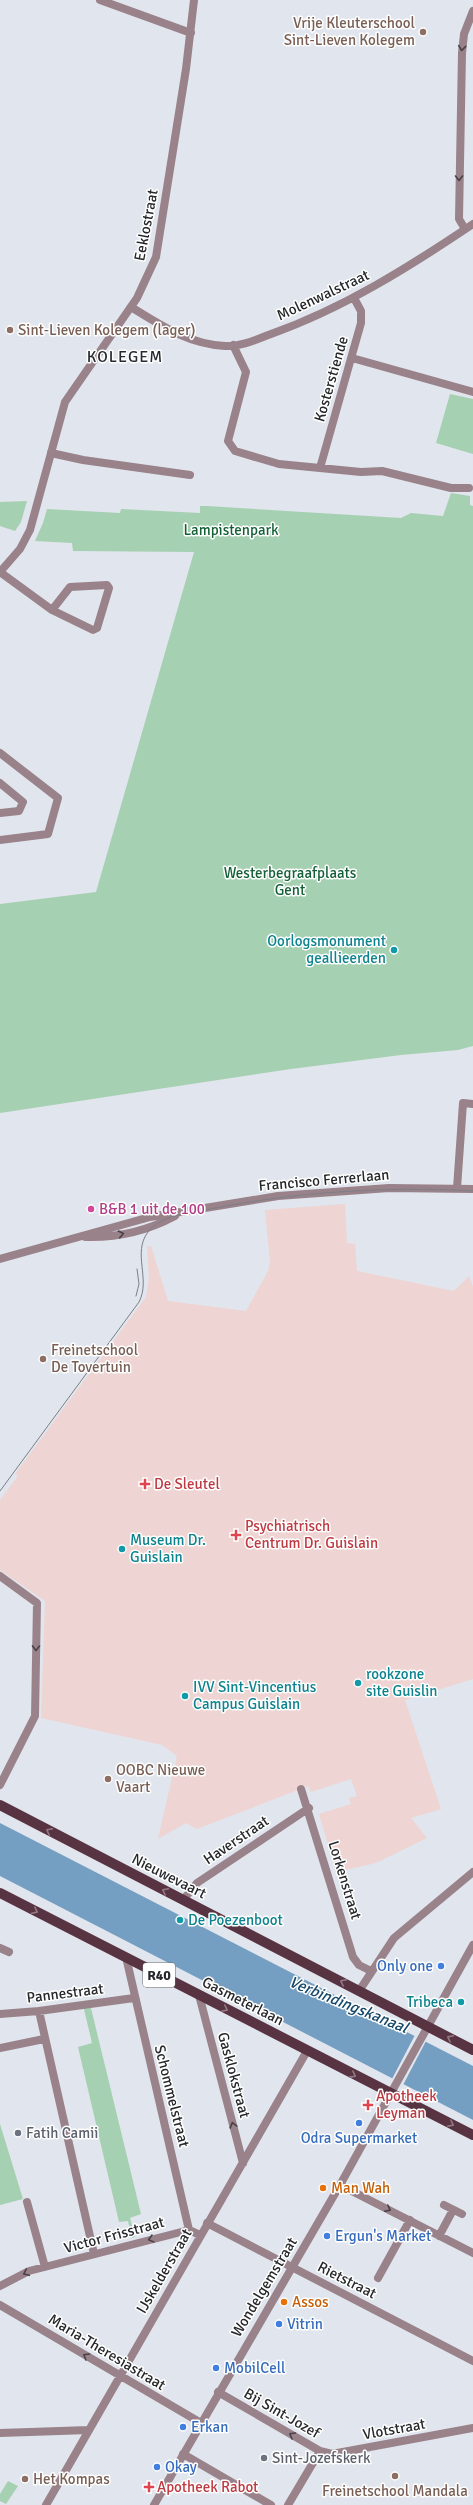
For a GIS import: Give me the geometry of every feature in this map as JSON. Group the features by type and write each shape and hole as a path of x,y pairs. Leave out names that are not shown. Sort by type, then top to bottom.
{"main road":[{"name":"Nieuwevaart","path":"0,1805 473,2050"},
{"name":"Gasmeterlaan","path":"0,1893 473,2135"}],"street":[{"path":"100,0 191,33"},
{"name":"Eeklostraat","path":"0,572 20,549 32,525 65,402 131,307 145,283 156,257 191,33 194,0"},
{"path":"465,229 459,219 462,53 464,34 473,11"},
{"name":"Molenwalstraat","path":"131,307 173,333 190,340 226,346 234,345 307,321 354,298 397,274 473,224"},
{"name":"Kosterstiende","path":"320,468 361,323 362,311 354,298"},
{"path":"234,345 246,372 228,441 235,451 279,464 361,472 382,471 451,488 471,490 473,479"},
{"path":"352,358 473,392"},
{"path":"51,453 82,460 190,475"},
{"path":"0,572 52,610 93,630 97,628 109,588 107,585 70,587 52,610"},
{"path":"0,753 58,798 48,834 0,840"},
{"path":"0,783 23,802 20,811 0,814"},
{"path":"457,1188 463,1103 473,1104"},
{"name":"Francisco Ferrerlaan","path":"0,1259 82,1237 101,1229 136,1220 231,1203 313,1193 389,1188 473,1189"},
{"path":"0,1576 37,1603 35,1716 0,1784"},
{"name":"Lorkenstraat","path":"301,1789 309,1808 353,1957 359,1965 371,1971"},
{"name":"Haverstraat","path":"183,1900 197,1883 309,1808"},
{"path":"359,1991 394,1938 473,1872"},
{"name":"Wondelgemstraat","path":"154,2505 218,2392 340,2185 391,2094 420,2037 473,1944"},
{"path":"0,1948 9,1952"},
{"name":"Schommelstraat","path":"126,1958 134,1998 189,2230"},
{"name":"Gasklokstraat","path":"198,1995 243,2163"},
{"name":"Pannestraat","path":"0,2014 39,2012 134,1998"},
{"path":"39,2012 94,2254"},
{"path":"0,2048 44,2039"},
{"name":"IJskelderstraat","path":"46,2505 307,2051"},
{"path":"340,2185 473,2253"},
{"path":"27,2202 45,2267"},
{"path":"444,2205 462,2214"},
{"path":"439,2236 453,2210"},
{"path":"378,2278 410,2220"},
{"name":"Rietstraat","path":"208,2223 473,2361"},
{"path":"189,2230 200,2235"},
{"name":"Victor Frisstraat","path":"0,2286 29,2271 189,2230"},
{"name":"Maria-Theresiastraat","path":"0,2305 200,2423"},
{"name":"Bij Sint-Jozef","path":"218,2392 320,2451 288,2505"},
{"name":"Vlotstraat","path":"320,2451 332,2454 473,2428"},
{"path":"0,2433 89,2430"},
{"path":"183,2454 271,2505"}],"shaded area":[{"name":"Psychiatrisch Centrum Dr. Guislain","path":"345,1204 347,1243 355,1244 357,1271 454,1291 469,1276 473,1287 473,1679 405,1700 441,1809 411,1818 427,1838 376,1863 336,1872 319,1814 351,1804 349,1798 357,1796 351,1779 311,1792 308,1786 197,1829 186,1823 158,1839 177,1756 162,1745 41,1718 45,1601 0,1570 0,1500 18,1476 15,1474 146,1297 149,1278 147,1247 151,1246 168,1301 246,1311 268,1271 270,1262 265,1210"}],"green space":[{"path":"450,394 473,399 473,454 436,443"},
{"name":"Westerbegraafplaats Gent","path":"451,493 470,496 470,505 473,506 473,1046 458,1050 401,1055 291,1069 0,1113 0,904 96,892 194,552 73,551 72,543 35,541 47,509 120,513 121,509 200,513 200,506 207,506 401,518 411,513 443,516"},
{"path":"27,501 21,522 15,531 0,526 0,502"},
{"path":"90,2004 141,2214 130,2218 135,2237 132,2238 128,2221 119,2222 78,2047 92,2043 83,2005"},
{"path":"0,2124 23,2199 0,2205"},
{"path":"8,2481 18,2486 6,2504 0,2501 0,2494"}],"water":[{"name":"Verbindingskanaal","path":"0,1823 473,2066 473,2120 0,1876"}],"pier":[{"path":"415,2035 426,2041 403,2085 399,2084 392,2079"}],"tram line":[{"path":"0,1491 139,1302 143,1284 141,1257 144,1240 148,1232 160,1222 168,1218 194,1212 275,1198 374,1190 407,1189 473,1191"},
{"path":"136,1296 139,1284 137,1269"}],"place":[{"name":"Vrije Kleuterschool Sint-Lieven Kolegem","path":"423,32"},
{"name":"Sint-Lieven Kolegem (lager)","path":"10,330"},
{"name":"Oorlogsmonument geallieerden","path":"394,950"},
{"name":"B&B 1 uit de 100","path":"91,1209"},
{"name":"Freinetschool De Tovertuin","path":"43,1359"},
{"name":"De Sleutel","path":"145,1484"},
{"name":"Psychiatrisch Centrum Dr. Guislain","path":"236,1535"},
{"name":"Museum Dr. Guislain","path":"122,1549"},
{"name":"rookzone site Guislin","path":"358,1683"},
{"name":"IVV Sint-Vincentius Campus Guislain","path":"185,1696"},
{"name":"OOBC Nieuwe Vaart","path":"108,1779"},
{"name":"De Poezenboot","path":"180,1920"},
{"name":"Only one","path":"441,1966"},
{"name":"Tribeca","path":"461,2002"},
{"name":"Apotheek Leyman","path":"368,2105"},
{"name":"Odra Supermarket","path":"359,2123"},
{"name":"Fatih Camii","path":"18,2133"},
{"name":"Man Wah","path":"323,2188"},
{"name":"Ergun's Market","path":"327,2236"},
{"name":"Assos","path":"284,2302"},
{"name":"Vitrin","path":"279,2324"},
{"name":"MobilCell","path":"216,2368"},
{"name":"Erkan","path":"183,2427"},
{"name":"Sint-Jozefskerk","path":"264,2458"},
{"name":"Okay","path":"157,2467"},
{"name":"Freinetschool Mandala","path":"395,2476"},
{"name":"Het Kompas","path":"25,2479"},
{"name":"Apotheek Rabot","path":"149,2487"}],"district":[{"name":"KOLEGEM","path":"125,356"}],"park label":[{"name":"Lampistenpark","path":"231,530"}]}
